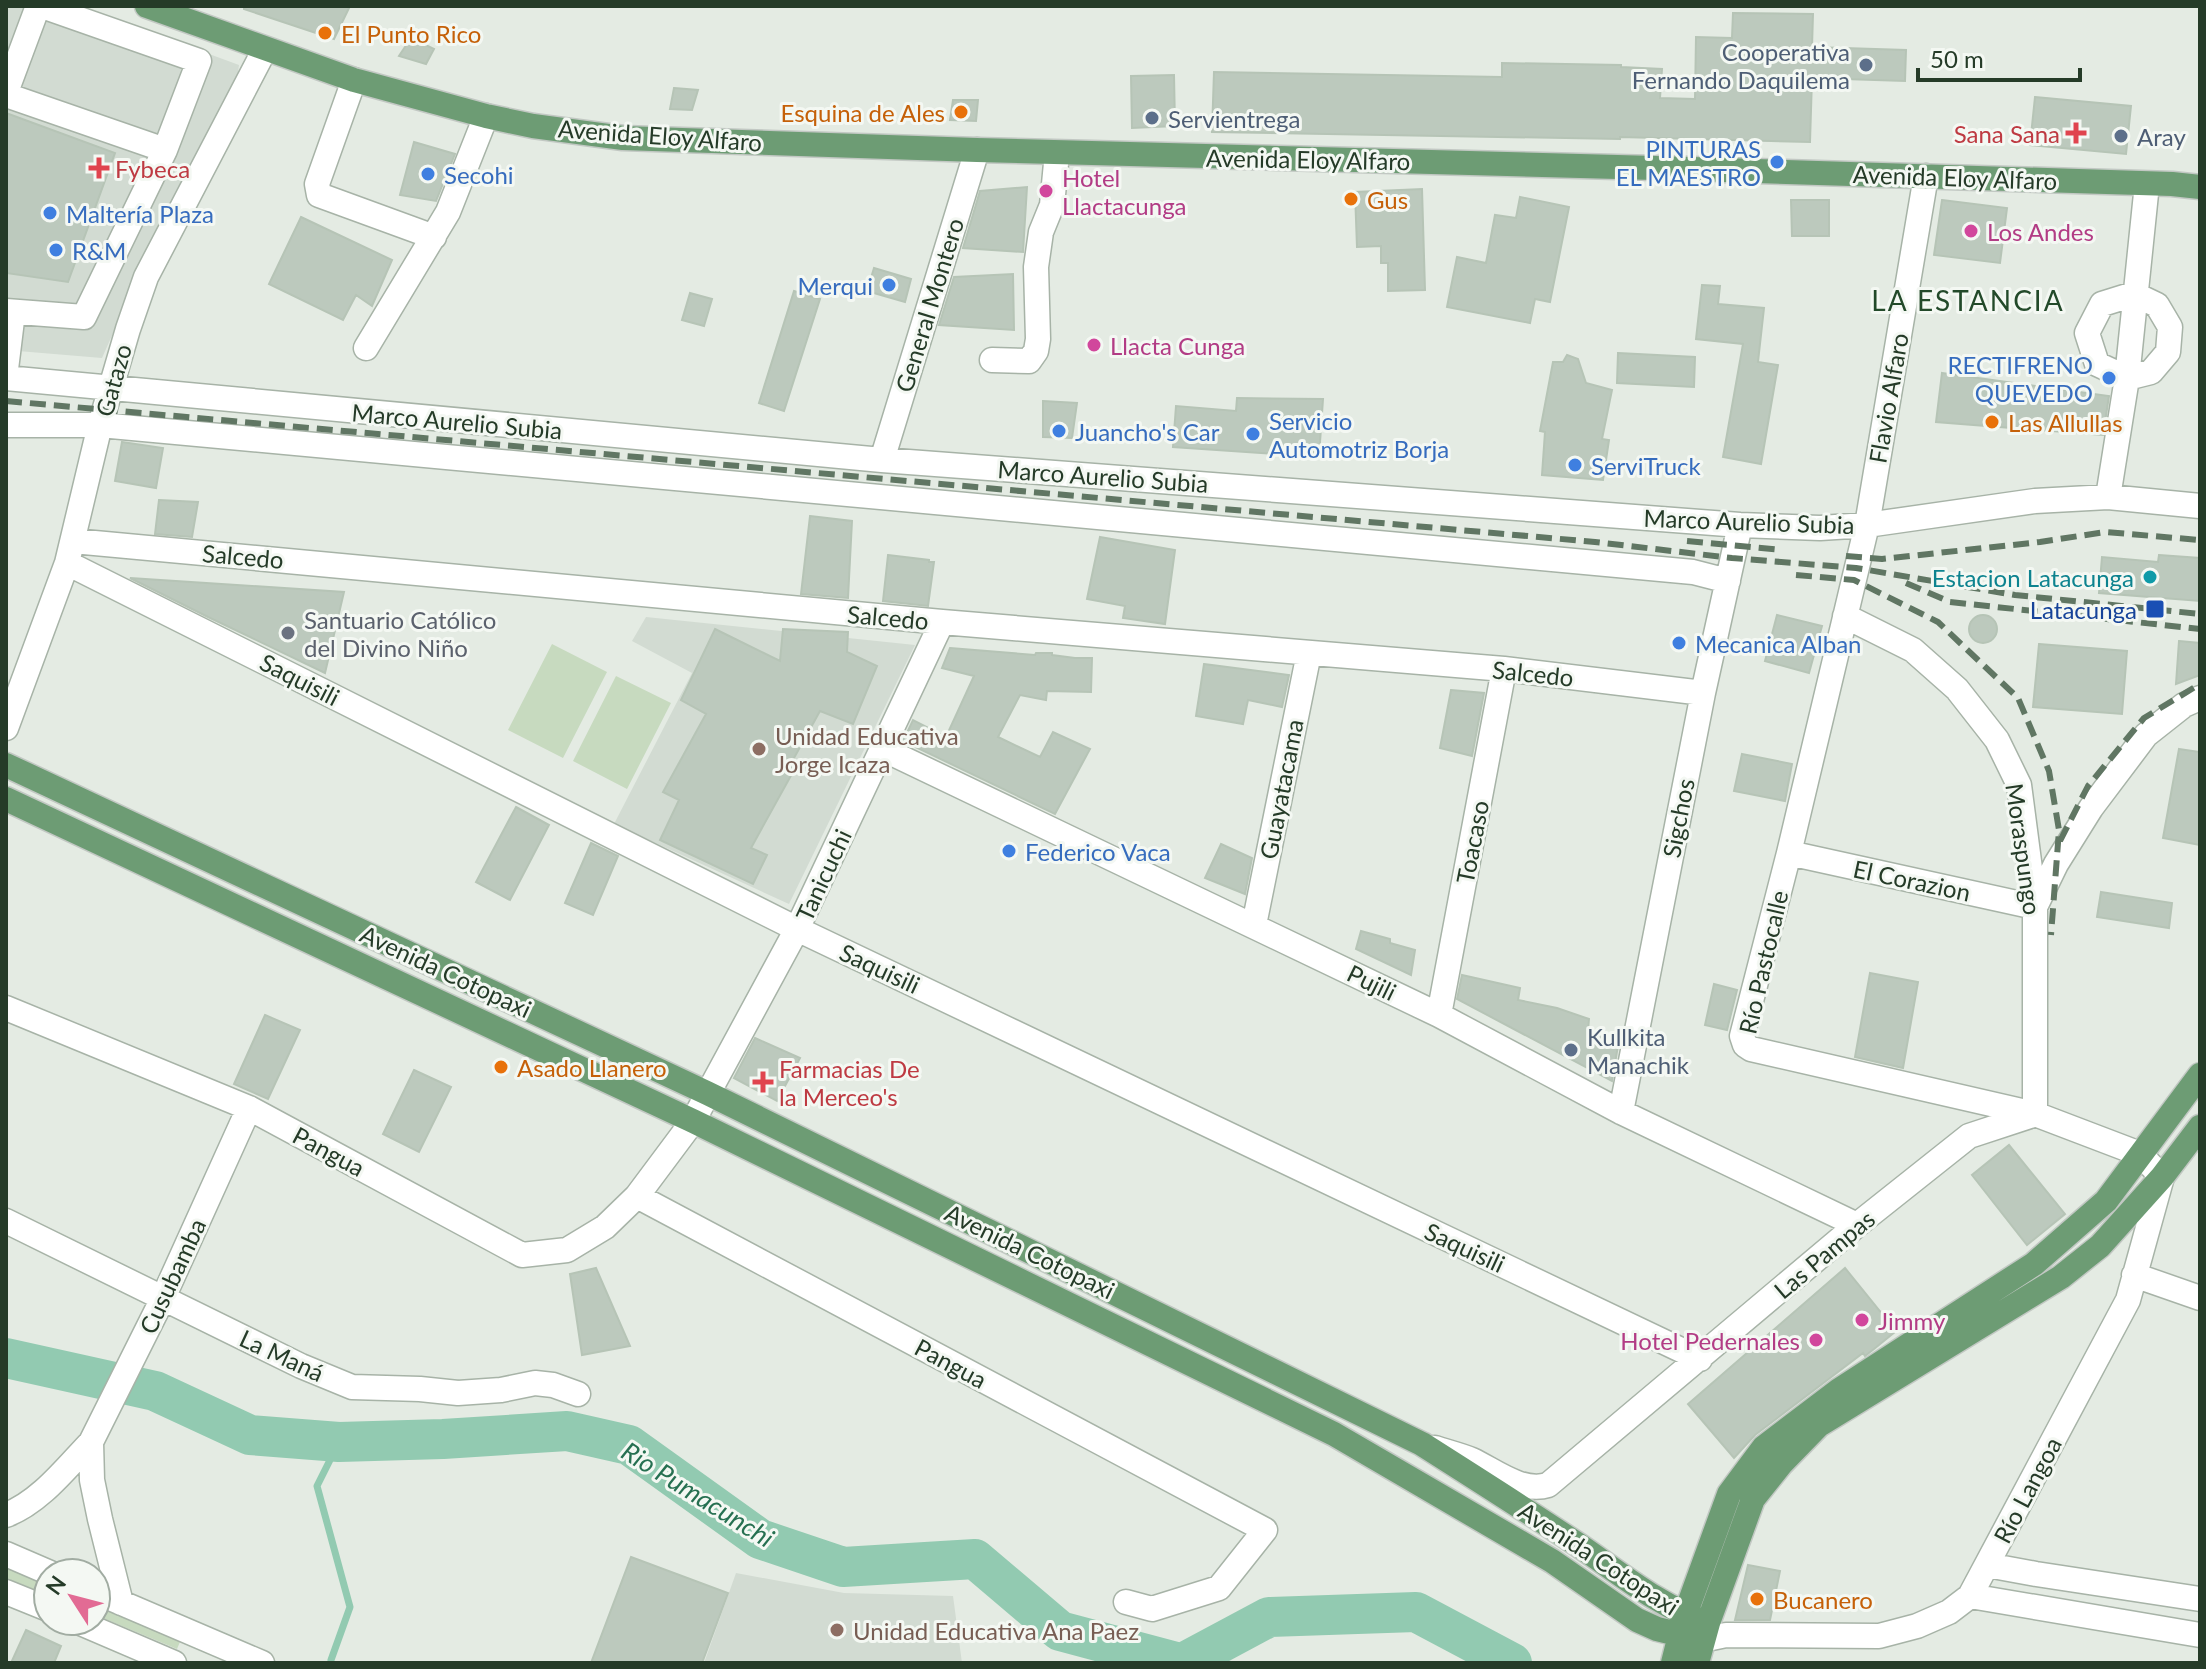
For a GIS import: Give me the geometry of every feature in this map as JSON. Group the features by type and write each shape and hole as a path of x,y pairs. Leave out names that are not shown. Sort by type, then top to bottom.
{"main road":[{"name":"Avenida Eloy Alfaro","path":"148,6 354,80 486,116 533,126 623,138 1926,176 2200,187"},
{"path":"2172,184 2200,172"},
{"name":"Avenida Cotopaxi","path":"6,765 707,1093 1422,1444 1516,1503 1654,1599 1694,1642"},
{"name":"Avenida Cotopaxi","path":"6,799 693,1121 1334,1434 1552,1561 1637,1620 1694,1642"},
{"path":"360,965 372,936"},
{"path":"1694,1642 1729,1494 1764,1447 1839,1390 2034,1264 2106,1201 2200,1075"},
{"path":"1694,1642 1753,1499 1781,1464 1819,1425 2061,1277 2100,1246 2162,1177 2200,1127"}],"street":[{"path":"6,369 10,311 84,317 165,150 199,61 40,6 6,93 165,150"},
{"name":"Gatazo","path":"6,728 70,552 100,425 146,277 265,49"},
{"path":"354,80 317,184 319,195 434,237"},
{"path":"366,348 448,212 486,116"},
{"name":"General Montero","path":"882,460 977,150"},
{"path":"992,360 1029,361 1036,351 1036,267 1041,232 1052,205 1057,153"},
{"name":"Flavio Alfaro","path":"1867,525 1926,176"},
{"path":"2108,497 2127,378 2147,184"},
{"path":"2134,294 2157,305 2170,327 2168,352 2151,372 2127,378 2097,364 2087,333 2102,304 2134,294"},
{"name":"Marco Aurelio Subia","path":"6,378 882,460 1740,525 1820,528 1867,525 2035,501 2108,497 2200,506"},
{"name":"Marco Aurelio Subia","path":"6,425 100,425 1693,572 1728,581"},
{"name":"Sigchos","path":"1621,1112 1703,693 1740,525"},
{"name":"Río Pastocalle","path":"1867,525 1742,1036 1745,1045 1751,1049 2035,1114 2140,1154"},
{"name":"Salcedo","path":"70,552 1504,669 1703,693"},
{"name":"Saquisili","path":"70,552 797,929 1700,1359"},
{"name":"Moraspungo","path":"1845,616 1913,650 1957,689 1997,740 2019,785 2035,907 2035,1114"},
{"name":"Tanicuchi","path":"693,1121 797,929 942,622"},
{"name":"Guayatacama","path":"1254,925 1309,653"},
{"name":"Toacaso","path":"1439,1015 1504,669"},
{"path":"2035,907 2056,864 2091,808 2146,735 2184,705 2200,698"},
{"name":"Pujili","path":"883,749 1439,1015 1621,1112 1857,1225"},
{"name":"El Corazion","path":"1789,853 2035,907"},
{"name":"Pangua","path":"6,1008 249,1108 522,1255 567,1250 605,1227 637,1196 693,1121"},
{"name":"Cusubamba","path":"6,1515 18,1511 53,1482 95,1434 158,1307 249,1108"},
{"name":"Las Pampas","path":"1422,1444 1468,1458 1525,1486 1537,1488 1548,1485 1857,1225 1969,1136 2035,1114"},
{"path":"2140,1154 2162,1177"},
{"name":"Río Langoa","path":"1694,1642 1879,1636 1939,1617 1970,1596 2128,1300 2162,1177"},
{"name":"Pangua","path":"637,1196 1265,1530 1219,1588 1152,1609 1126,1602"},
{"name":"La Maná","path":"6,1221 158,1307 352,1387 458,1393 501,1390 535,1383 553,1385 578,1394"},
{"path":"2134,1275 2200,1298"},
{"name":"Cusubamba","path":"95,1434 92,1480 121,1603"},
{"path":"6,1554 32,1565"},
{"path":"1987,1565 2200,1599"},
{"path":"6,1592 32,1603"},
{"path":"1970,1596 2200,1635"},
{"path":"112,1599 262,1663"},
{"path":"112,1636 174,1663"}],"shaded area":[{"name":"Maltería Plaza","path":"6,6 79,6 239,65 236,86 169,207 102,358 6,350"},
{"name":"Unidad Educativa Jorge Icaza","path":"646,617 915,645 789,904 614,824 692,673 632,641"},
{"name":"Unidad Educativa Ana Paez","path":"736,1573 844,1593 953,1596 962,1663 704,1663"}],"green space":[{"path":"552,644 607,672 563,758 508,730"},
{"path":"616,676 671,703 627,789 573,761"},
{"path":"6,1564 32,1575 32,1589 6,1578"},
{"path":"112,1608 182,1637 177,1649 112,1622"}],"building":[{"path":"244,6 350,6 334,39 244,9"},
{"path":"1733,13 1813,14 1812,47 1906,50 1905,81 1812,78 1810,142 1212,132 1214,72 1502,77 1502,63 1621,65 1662,69 1660,98 1695,99 1696,37 1732,38"},
{"path":"411,38 434,49 426,64 399,56"},
{"path":"1174,75 1175,126 1132,128 1131,76"},
{"path":"674,88 698,90 692,110 670,109"},
{"path":"2035,97 2131,106 2126,154 2030,145"},
{"path":"953,100 978,100 976,121 950,120"},
{"name":"Maltería Plaza","path":"6,113 115,153 68,282 6,273"},
{"name":"Secohi","path":"414,142 455,154 436,201 400,195"},
{"path":"1027,187 1023,252 963,248 980,191"},
{"path":"1422,189 1425,290 1388,291 1388,263 1381,263 1381,246 1357,247 1355,192"},
{"path":"1520,197 1569,207 1550,302 1535,299 1530,323 1447,307 1457,257 1486,263 1495,215 1516,218"},
{"path":"1791,200 1829,200 1829,236 1792,236"},
{"name":"Los Andes","path":"1942,200 2007,208 2000,263 1934,255"},
{"path":"301,217 392,260 372,306 356,295 343,320 269,284"},
{"name":"Merqui","path":"874,268 911,279 905,302 867,291"},
{"path":"1013,274 1014,330 939,325 954,277"},
{"path":"1702,285 1720,286 1718,304 1764,308 1758,362 1778,365 1761,464 1723,457 1743,344 1696,339"},
{"path":"794,291 820,299 784,411 759,403"},
{"path":"690,293 712,299 704,326 682,320"},
{"path":"1618,353 1695,357 1694,387 1617,383"},
{"path":"1567,355 1578,359 1586,383 1612,390 1602,439 1609,440 1603,480 1542,475 1545,432 1540,431 1553,362 1563,362"},
{"path":"1942,373 2109,396 2103,435 1936,422"},
{"path":"1237,398 1323,399 1319,457 1173,447 1176,406 1236,411"},
{"path":"1043,401 1077,403 1072,438 1043,437"},
{"path":"122,442 163,448 156,488 115,481"},
{"path":"159,500 198,502 192,537 155,534"},
{"path":"810,516 852,521 848,598 801,594"},
{"path":"1100,537 1175,550 1165,624 1123,618 1125,606 1087,599"},
{"path":"888,555 934,562 928,606 883,601"},
{"name":"Estacion Latacunga","path":"2159,555 2200,558 2200,601 2099,593 2102,557 2158,562"},
{"name":"Santuario Católico del Divino Niño","path":"130,578 344,592 325,673 206,616"},
{"path":"1777,615 1822,626 1809,673 1765,661"},
{"path":"1983,615 1993,619 1997,629 1993,639 1983,643 1973,639 1969,629 1973,619"},
{"path":"715,629 780,661 783,629 848,632 847,652 877,666 853,724 820,711 789,767 794,770 751,848 767,855 753,884 660,840 679,800 663,792 706,714 681,700"},
{"path":"2179,641 2200,643 2200,675 2176,684"},
{"path":"2039,644 2127,651 2122,714 2033,707"},
{"path":"950,648 1092,658 1091,692 1047,691 1046,700 1020,695 998,737 1040,757 1053,732 1090,749 1055,814 903,741 913,720 946,737 974,676 942,668"},
{"path":"1204,664 1289,675 1282,707 1248,700 1243,724 1196,716"},
{"path":"1451,690 1484,693 1472,756 1440,748"},
{"path":"2179,749 2200,752 2200,845 2163,838"},
{"path":"1742,754 1792,764 1785,801 1734,791"},
{"path":"516,807 549,825 510,900 476,882"},
{"path":"591,843 618,856 593,915 565,903"},
{"path":"1221,844 1252,858 1245,894 1205,878"},
{"path":"2101,892 2172,903 2169,928 2097,917"},
{"path":"1361,931 1415,950 1411,975 1356,949"},
{"path":"1870,973 1918,982 1903,1068 1855,1057"},
{"path":"1462,975 1520,988 1518,1000 1589,1019 1588,1030 1619,1040 1612,1081 1457,999"},
{"path":"1714,984 1737,990 1727,1030 1705,1025"},
{"path":"265,1015 300,1030 268,1099 234,1084"},
{"path":"755,1038 800,1058 777,1101 734,1078"},
{"path":"414,1070 451,1087 419,1152 383,1134"},
{"path":"2009,1145 2065,1214 2027,1245 1972,1175"},
{"path":"596,1268 630,1346 582,1355 570,1274"},
{"path":"1845,1268 1896,1331 1755,1435 1734,1458 1688,1404"},
{"path":"631,1557 728,1593 702,1663 591,1663"},
{"name":"Bucanero","path":"1748,1565 1780,1571 1770,1620 1735,1620"},
{"path":"26,1630 32,1633 32,1637 41,1637 61,1646 54,1663 11,1663"}],"waterway":[{"name":"Rio Pumacunchi","path":"6,1358 155,1391 250,1435 339,1442 567,1431 629,1445 760,1539 843,1567 975,1559 1060,1631 1180,1663"},
{"path":"331,1660 350,1607 317,1486 339,1442"},
{"name":"Rio Pumacunchi","path":"1183,1663 1269,1617 1416,1612 1512,1663"}],"railway":[{"path":"6,401 1595,542 1856,568 2015,595 2200,614"},
{"path":"1846,556 1882,559 2105,532 2200,540"},
{"path":"1687,541 1782,550"},
{"path":"1796,575 1854,580 1938,622 2018,698 2049,771 2059,830 2051,935"},
{"path":"1906,583 1950,602 2200,629"},
{"path":"2060,841 2088,786 2144,718 2200,684"}],"place":[{"name":"El Punto Rico","path":"325,33"},
{"name":"Cooperativa Fernando Daquilema","path":"1866,65"},
{"name":"Esquina de Ales","path":"961,112"},
{"name":"Servientrega","path":"1152,118"},
{"name":"Sana Sana","path":"2076,133"},
{"name":"Aray","path":"2121,136"},
{"name":"PINTURAS EL MAESTRO","path":"1777,162"},
{"name":"Fybeca","path":"99,168"},
{"name":"Secohi","path":"428,174"},
{"name":"Hotel Llactacunga","path":"1046,191"},
{"name":"Gus","path":"1351,199"},
{"name":"Maltería Plaza","path":"50,213"},
{"name":"Los Andes","path":"1971,231"},
{"name":"R&M","path":"56,250"},
{"name":"Merqui","path":"889,285"},
{"name":"Llacta Cunga","path":"1094,345"},
{"name":"RECTIFRENO QUEVEDO","path":"2109,378"},
{"name":"Las Allullas","path":"1992,422"},
{"name":"Juancho's Car","path":"1059,431"},
{"name":"Servicio Automotriz Borja","path":"1253,434"},
{"name":"ServiTruck","path":"1575,465"},
{"name":"Estacion Latacunga","path":"2150,577"},
{"name":"Latacunga","path":"2155,609"},
{"name":"Santuario Católico del Divino Niño","path":"288,633"},
{"name":"Mecanica Alban","path":"1679,643"},
{"name":"Unidad Educativa Jorge Icaza","path":"759,749"},
{"name":"Federico Vaca","path":"1009,851"},
{"name":"Kullkita Manachik","path":"1571,1050"},
{"name":"Asado Llanero","path":"501,1067"},
{"name":"Farmacias De la Merceo's","path":"763,1082"},
{"name":"Jimmy","path":"1862,1320"},
{"name":"Hotel Pedernales","path":"1816,1340"},
{"name":"Bucanero","path":"1757,1599"},
{"name":"Unidad Educativa Ana Paez","path":"837,1630"}],"district":[{"name":"LA ESTANCIA","path":"1968,300"}]}
